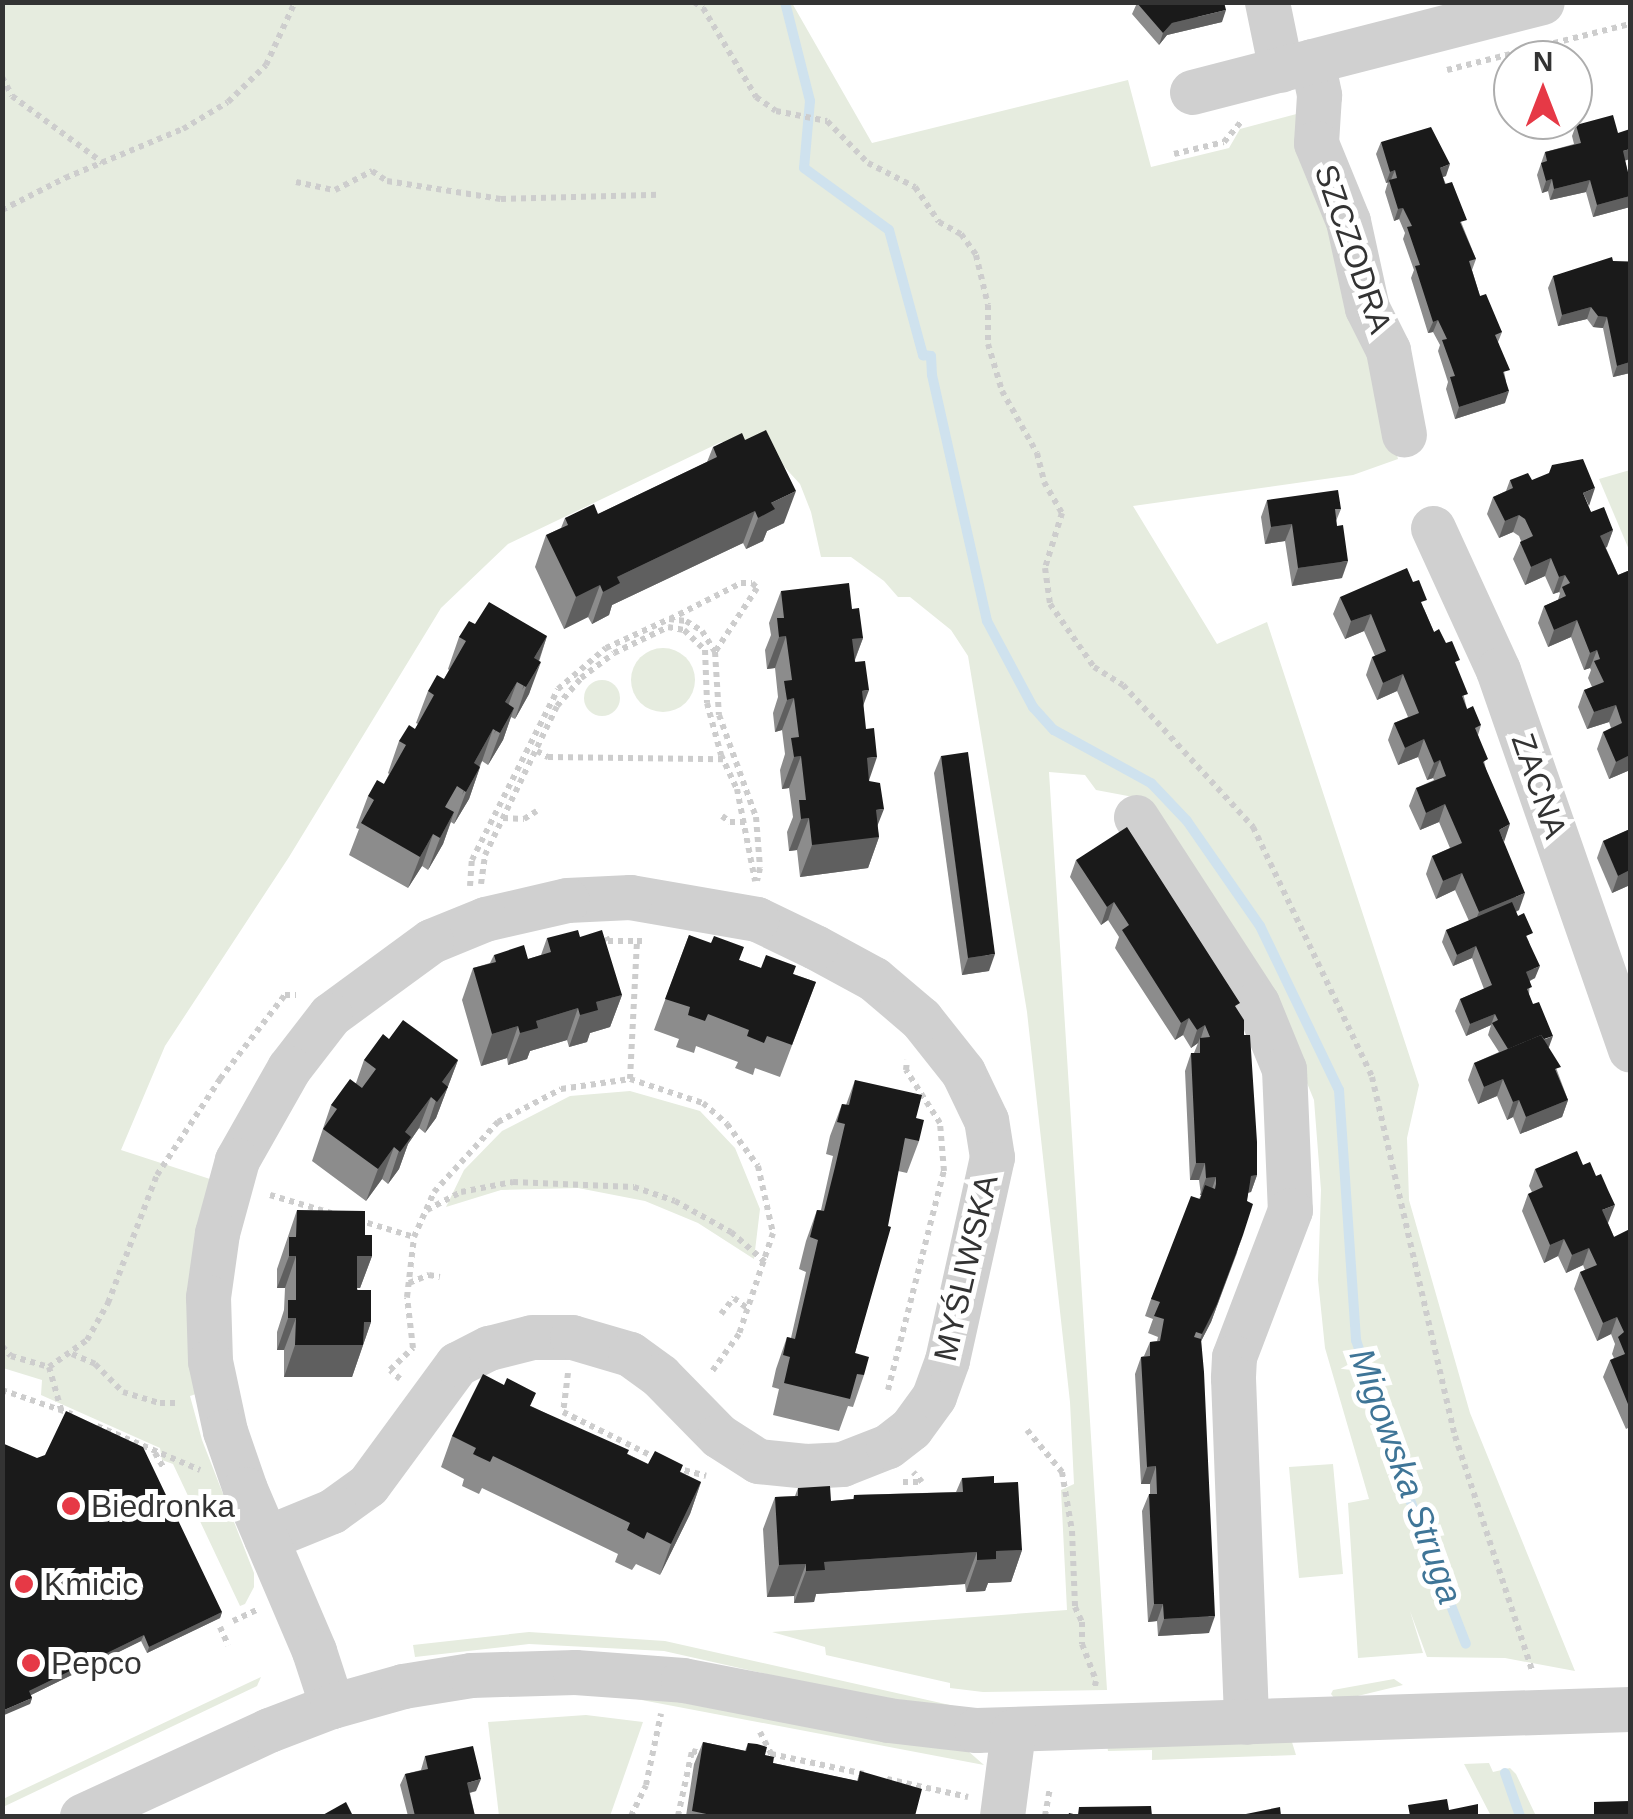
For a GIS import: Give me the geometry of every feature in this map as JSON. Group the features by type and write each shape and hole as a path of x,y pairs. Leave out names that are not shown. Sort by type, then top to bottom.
{"street":[{"name":"SZCZODRA","path":"1266,2 1297,65 1318,95 1316,143 1348,221 1367,308 1388,350 1404,435"},
{"path":"1192,92 1542,2"},
{"name":"ZACNA","path":"1433,528 1498,670 1630,1050"},
{"path":"1136,817 1258,1003 1284,1069 1290,1210 1234,1357 1246,1722"},
{"name":"MYŚLIWSKA","path":"266,1538 332,1512 368,1485 457,1364 489,1348 532,1337 572,1337 630,1354 687,1402 718,1436 758,1461 806,1466 886,1464 934,1396 947,1360 992,1157 986,1120 964,1072 922,1019 874,979 752,900 630,897 567,900 480,912 431,942 330,1016 289,1068 237,1160 217,1232 208,1297 210,1361 224,1431 266,1538 314,1650 332,1706"},
{"path":"82,1816 252,1737 332,1706 434,1679 575,1672 684,1680 934,1727 1013,1731 1630,1709"},
{"path":"994,1809 1013,1731"}],"path":[{"path":"2,210 183,128 228,102 266,65 295,2"},
{"path":"694,2 703,8 756,97 776,111 826,122 868,162 915,186 939,222 962,234 976,255 988,304 988,344 1002,391 1037,453 1044,482 1062,513 1045,568 1050,604 1094,667 1124,685 1253,827 1372,1077 1456,1436 1532,1670"},
{"path":"1428,75 1630,24"},
{"path":"2,78 12,96 103,163"},
{"path":"1174,154 1224,142 1235,124 1251,120"},
{"path":"296,182 335,190 372,172 387,181 501,199 659,195"},
{"path":"480,912 485,854 557,706 581,678 614,653 741,584 752,583 756,588 715,652"},
{"path":"480,912 469,882 472,860 558,689 606,648 669,623 686,621 702,631 715,652 719,715 756,817 760,868 752,900"},
{"path":"669,623 700,640 705,650 708,703 745,822 752,900"},
{"path":"537,751 548,756 723,759"},
{"path":"503,818 524,819 538,810"},
{"path":"722,816 730,822 745,822"},
{"path":"602,930 608,942 650,941"},
{"path":"630,1080 637,942"},
{"path":"2,1346 11,1356 49,1367 87,1340 108,1303 157,1175 220,1080 285,996 304,996 330,1016"},
{"path":"886,1464 886,1402 944,1171 940,1124 906,1070 908,1048"},
{"path":"426,1403 390,1370 413,1348 408,1283 414,1237 451,1171 498,1122 561,1090 630,1080 703,1104 727,1124 758,1166 773,1233 748,1309 731,1346 687,1402"},
{"path":"266,1206 274,1175"},
{"path":"426,1211 461,1192 513,1182 634,1188 675,1201 730,1232 765,1262"},
{"path":"270,1195 414,1237"},
{"path":"408,1283 429,1275 440,1276"},
{"path":"722,1314 734,1298 748,1309"},
{"path":"572,1337 563,1412 688,1474 726,1477"},
{"path":"72,1354 95,1364 123,1392 160,1404 197,1399"},
{"path":"49,1367 61,1409"},
{"path":"2,1390 76,1416"},
{"path":"92,1423 206,1472"},
{"path":"1027,1430 1062,1472 1072,1532 1075,1607 1082,1622 1082,1644 1096,1681 1091,1698"},
{"path":"155,1452 163,1467"},
{"path":"886,1464 922,1482 886,1464"},
{"path":"220,1627 228,1645"},
{"path":"630,1816 646,1785 659,1726"},
{"path":"760,1732 771,1754"},
{"path":"791,1758 795,1738"},
{"path":"678,1816 692,1752 708,1755"},
{"path":"755,1758 771,1754 791,1758 994,1809"},
{"path":"1045,1816 1050,1788"}],"shaded area":[{"path":"2,3 792,3 872,143 1128,80 1151,167 1229,148 1240,129 1304,112 1398,459 1353,475 1133,506 1217,644 1267,622 1419,1085 1407,1138 1409,1200 1470,1413 1575,1671 1505,1658 1427,1657 1410,1611 1423,1653 1358,1658 1348,1503 1369,1499 1325,1348 1318,1280 1321,1190 1314,1100 1267,986 1144,799 1096,790 1085,775 1049,772 1107,1690 983,1692 950,1688 950,1683 826,1655 825,1647 772,1632 1067,1610 1061,1490 1074,1484 1070,1402 1027,1012 968,656 951,630 910,597 898,597 884,581 851,557 821,557 800,484 767,448 721,442 508,544 441,608 289,857 165,1046 121,1150 210,1179 199,1393 190,1396 202,1440 254,1573 254,1587 245,1604 240,1606 173,1464 162,1460 160,1448 41,1395 42,1380 3,1368"},
{"path":"1630,470 1630,552 1599,479"},
{"path":"663,648 686,657 695,680 686,703 663,712 640,703 631,680 640,657"},
{"path":"602,680 615,685 620,698 615,711 602,716 589,711 584,698 589,685"},
{"path":"630,1091 700,1111 735,1148 760,1209 754,1259 698,1223 645,1201 578,1188 501,1190 446,1207 464,1170 502,1131 570,1096"},
{"path":"1333,1464 1343,1574 1299,1578 1289,1467"},
{"path":"529,1632 665,1641 972,1710 846,1692 664,1651 529,1644 415,1657 413,1645"},
{"path":"261,1677 257,1686 3,1807 3,1799"},
{"path":"1394,1679 1403,1685 1337,1701 1331,1694 1333,1690"},
{"path":"637,1695 968,1751 984,1765 631,1698"},
{"path":"586,1715 643,1722 610,1816 499,1816 488,1722"},
{"path":"1291,1739 1296,1755 1152,1760 1152,1750 1108,1751 1107,1745"},
{"path":"1489,1763 1493,1772 1510,1768 1516,1774 1536,1816 1491,1816 1464,1764"}],"building":[{"path":"1224,2 1226,10 1172,23 1163,33 1137,3"},
{"path":"1613,115 1618,133 1630,129 1630,149 1623,151 1630,196 1597,205 1590,180 1554,189 1552,179 1546,181 1541,163 1547,161 1545,152 1581,143 1580,140 1593,140 1593,120"},
{"path":"1431,127 1450,164 1440,168 1445,184 1452,182 1467,220 1460,222 1476,259 1469,261 1480,296 1486,294 1502,332 1495,335 1510,370 1503,372 1509,391 1459,407 1450,377 1455,376 1442,340 1447,339 1438,320 1433,322 1415,266 1420,265 1407,227 1412,226 1403,208 1398,209 1389,180 1397,178 1395,170 1390,172 1381,142"},
{"path":"1612,257 1613,261 1630,262 1630,362 1617,366 1607,317 1598,316 1591,307 1562,315 1553,276"},
{"path":"766,430 796,491 771,503 775,509 758,518 755,511 617,577 620,583 603,592 600,585 576,597 546,535 568,525 565,518 594,504 598,514 717,457 713,447 742,433 745,440"},
{"path":"1583,459 1595,488 1583,493 1591,512 1604,507 1613,530 1600,536 1618,575 1630,570 1630,755 1616,762 1603,732 1622,723 1616,705 1594,712 1584,690 1604,682 1594,661 1600,659 1597,650 1590,653 1577,620 1554,630 1544,606 1566,596 1562,587 1570,583 1565,575 1559,577 1551,558 1531,567 1520,542 1533,536 1525,519 1519,515 1505,521 1493,497 1513,488 1510,480 1528,473 1532,480 1549,473 1552,465"},
{"path":"1338,490 1341,509 1335,509 1337,526 1343,525 1348,561 1298,568 1292,524 1271,527 1267,500"},
{"path":"1407,568 1413,582 1419,580 1427,600 1421,602 1434,632 1439,629 1446,643 1452,641 1460,660 1455,662 1468,694 1462,696 1467,709 1473,706 1481,725 1475,728 1488,759 1483,762 1510,824 1499,830 1525,893 1479,912 1462,873 1443,881 1432,856 1462,843 1445,804 1426,813 1416,788 1446,776 1440,760 1434,763 1424,739 1405,748 1394,723 1419,713 1403,674 1383,683 1372,657 1386,651 1371,614 1351,621 1340,597"},
{"path":"849,583 852,609 859,608 863,638 852,639 855,662 865,661 869,690 862,691 866,729 874,728 877,757 867,758 869,781 880,783 884,809 876,810 879,837 812,845 809,818 801,819 799,800 806,800 801,756 794,757 791,738 799,737 794,698 787,700 784,681 792,680 786,636 779,637 777,618 784,618 781,591"},
{"path":"489,602 547,636 534,658 541,662 526,687 517,682 505,702 514,708 500,733 493,729 474,763 480,767 466,792 457,786 445,807 454,812 440,838 433,834 420,857 361,823 374,800 368,796 377,780 384,784 406,745 399,741 409,725 415,729 434,695 428,691 437,675 444,679 466,641 459,637 469,621 475,624"},
{"path":"968,752 995,954 968,958 941,756"},
{"path":"1127,827 1240,1003 1235,1006 1244,1020 1244,1035 1250,1035 1257,1175 1251,1176 1247,1201 1253,1204 1217,1304 1202,1334 1196,1332 1194,1337 1201,1339 1204,1372 1215,1616 1164,1619 1163,1604 1154,1604 1149,1494 1157,1494 1156,1466 1147,1467 1141,1357 1150,1356 1150,1342 1160,1341 1164,1319 1154,1316 1160,1302 1151,1299 1191,1196 1200,1199 1205,1185 1215,1189 1216,1177 1206,1178 1205,1163 1196,1163 1191,1053 1200,1053 1200,1038 1210,1037 1205,1025 1197,1030 1189,1018 1181,1023 1122,930 1129,925 1114,902 1107,907 1076,860"},
{"path":"1630,829 1630,870 1618,876 1603,841"},
{"path":"1512,902 1518,916 1524,913 1533,933 1526,936 1540,966 1526,972 1532,987 1527,989 1533,1004 1539,1002 1553,1036 1544,1039 1541,1035 1508,1049 1492,1023 1498,1020 1495,1014 1470,1024 1460,999 1492,985 1476,946 1457,955 1446,930"},
{"path":"578,930 580,937 602,930 622,995 596,1002 598,1010 580,1015 578,1008 536,1021 538,1028 520,1033 518,1026 492,1034 473,968 496,962 494,955 524,945 528,959 551,952 547,938"},
{"path":"689,935 711,943 714,936 744,947 739,960 761,968 766,955 796,966 793,974 816,982 792,1045 767,1036 764,1043 747,1036 749,1030 708,1014 705,1021 688,1015 690,1007 665,999"},
{"path":"403,1020 458,1060 442,1082 448,1087 437,1102 431,1097 405,1132 411,1137 400,1152 394,1147 378,1169 323,1129 337,1109 331,1105 350,1079 362,1088 376,1069 364,1060 383,1034 389,1039"},
{"path":"1541,1035 1561,1067 1555,1069 1568,1100 1526,1117 1519,1100 1513,1102 1503,1079 1484,1087 1474,1063"},
{"path":"855,1080 922,1095 916,1118 924,1120 919,1141 905,1138 888,1226 891,1227 855,1353 869,1357 864,1375 857,1374 850,1399 784,1383 790,1357 783,1355 787,1337 795,1339 818,1240 810,1237 817,1210 824,1211 845,1124 837,1122 842,1104 849,1105"},
{"path":"1577,1151 1583,1165 1590,1162 1596,1176 1601,1174 1615,1205 1602,1210 1614,1237 1630,1229 1630,1409 1610,1360 1625,1354 1618,1337 1624,1332 1617,1317 1603,1323 1580,1272 1597,1265 1589,1248 1572,1255 1564,1239 1550,1245 1528,1194 1543,1187 1535,1169"},
{"path":"297,1210 365,1211 365,1235 372,1235 372,1256 357,1256 357,1290 371,1290 371,1322 364,1322 363,1345 295,1345 296,1318 288,1318 288,1300 296,1300 296,1256 289,1256 289,1237 296,1237"},
{"path":"483,1374 504,1385 507,1378 536,1393 530,1406 629,1450 627,1454 648,1464 655,1451 683,1465 680,1472 701,1482 671,1544 647,1532 644,1539 627,1530 630,1523 493,1456 490,1462 473,1454 476,1448 452,1436"},
{"path":"66,1411 143,1447 222,1612 149,1647 144,1635 29,1691 32,1698 2,1711 2,1443 37,1458 45,1455"},
{"path":"994,1476 994,1483 1018,1482 1022,1550 996,1551 996,1559 977,1560 977,1552 824,1562 825,1570 806,1571 806,1564 779,1565 775,1497 798,1496 798,1488 830,1486 831,1501 854,1499 854,1495 963,1492 962,1478"},
{"path":"703,1742 746,1751 748,1743 757,1744 767,1747 765,1755 774,1757 773,1763 858,1781 860,1771 922,1789 915,1816 716,1816 692,1811"},
{"path":"473,1746 481,1779 467,1783 475,1816 415,1816 405,1774 428,1769 425,1756"},
{"path":"1447,1799 1449,1810 1478,1804 1478,1816 1410,1816 1408,1805"},
{"path":"1630,1801 1630,1816 1594,1816 1594,1802"},
{"path":"346,1802 353,1816 321,1816"},
{"path":"1151,1806 1152,1816 1068,1816 1078,1815 1079,1807"},
{"path":"1280,1807 1281,1816 1236,1816"}],"waterway":[{"name":"Migowska Struga","path":"785,2 810,101 804,168 889,230 923,355 931,356 987,621 1033,707 1054,730 1151,783 1187,821 1260,926 1339,1090 1356,1340 1405,1487 1466,1644"},
{"name":"Migowska Struga","path":"1505,1773 1520,1816"}],"place":[{"name":"Biedronka","path":"71,1506"},
{"name":"Kmicic","path":"24,1584"},
{"name":"Pepco","path":"31,1663"}]}
